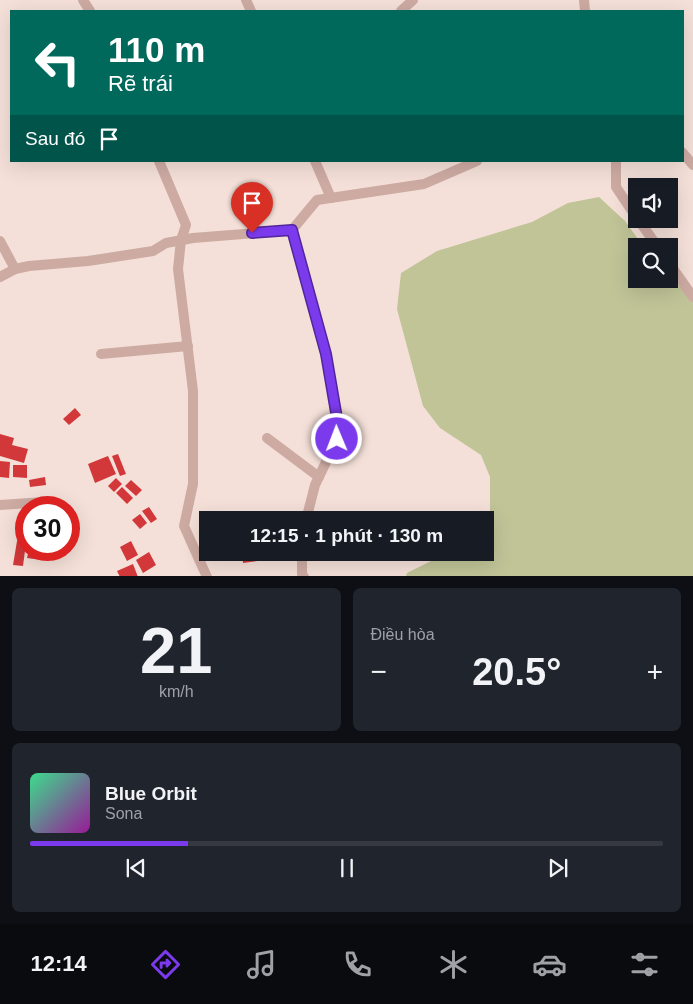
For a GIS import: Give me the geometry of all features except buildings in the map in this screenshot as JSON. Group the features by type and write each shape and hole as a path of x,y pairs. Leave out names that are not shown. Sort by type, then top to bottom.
{"street":[{"path":"402,10 413,0"},
{"path":"684,154 693,165"},
{"path":"159,162 186,225 181,240 178,269 193,391 193,484 184,526 207,576"},
{"path":"316,162 330,198"},
{"path":"0,277 15,269 152,251 166,243 181,240 292,230 317,200 424,184 474,162"},
{"path":"616,162 616,187 628,205"},
{"path":"292,230 326,354 338,424 337,439 319,477 309,511"},
{"path":"0,241 15,269"},
{"path":"678,276 693,297"},
{"path":"101,354 188,346"},
{"path":"267,438 319,477"},
{"path":"0,504 15,503"},
{"path":"300,576 301,561"}],"green space":[{"path":"599,197 625,221 628,228 637,238 628,238 628,288 678,288 678,286 693,293 693,576 406,576 407,573 431,561 494,561 494,511 490,511 490,477 481,455 440,428 423,406 397,309 401,273 437,251 532,222 568,203"}],"route":[{"path":"252,233 292,230 326,354 338,424 337,439"}]}
